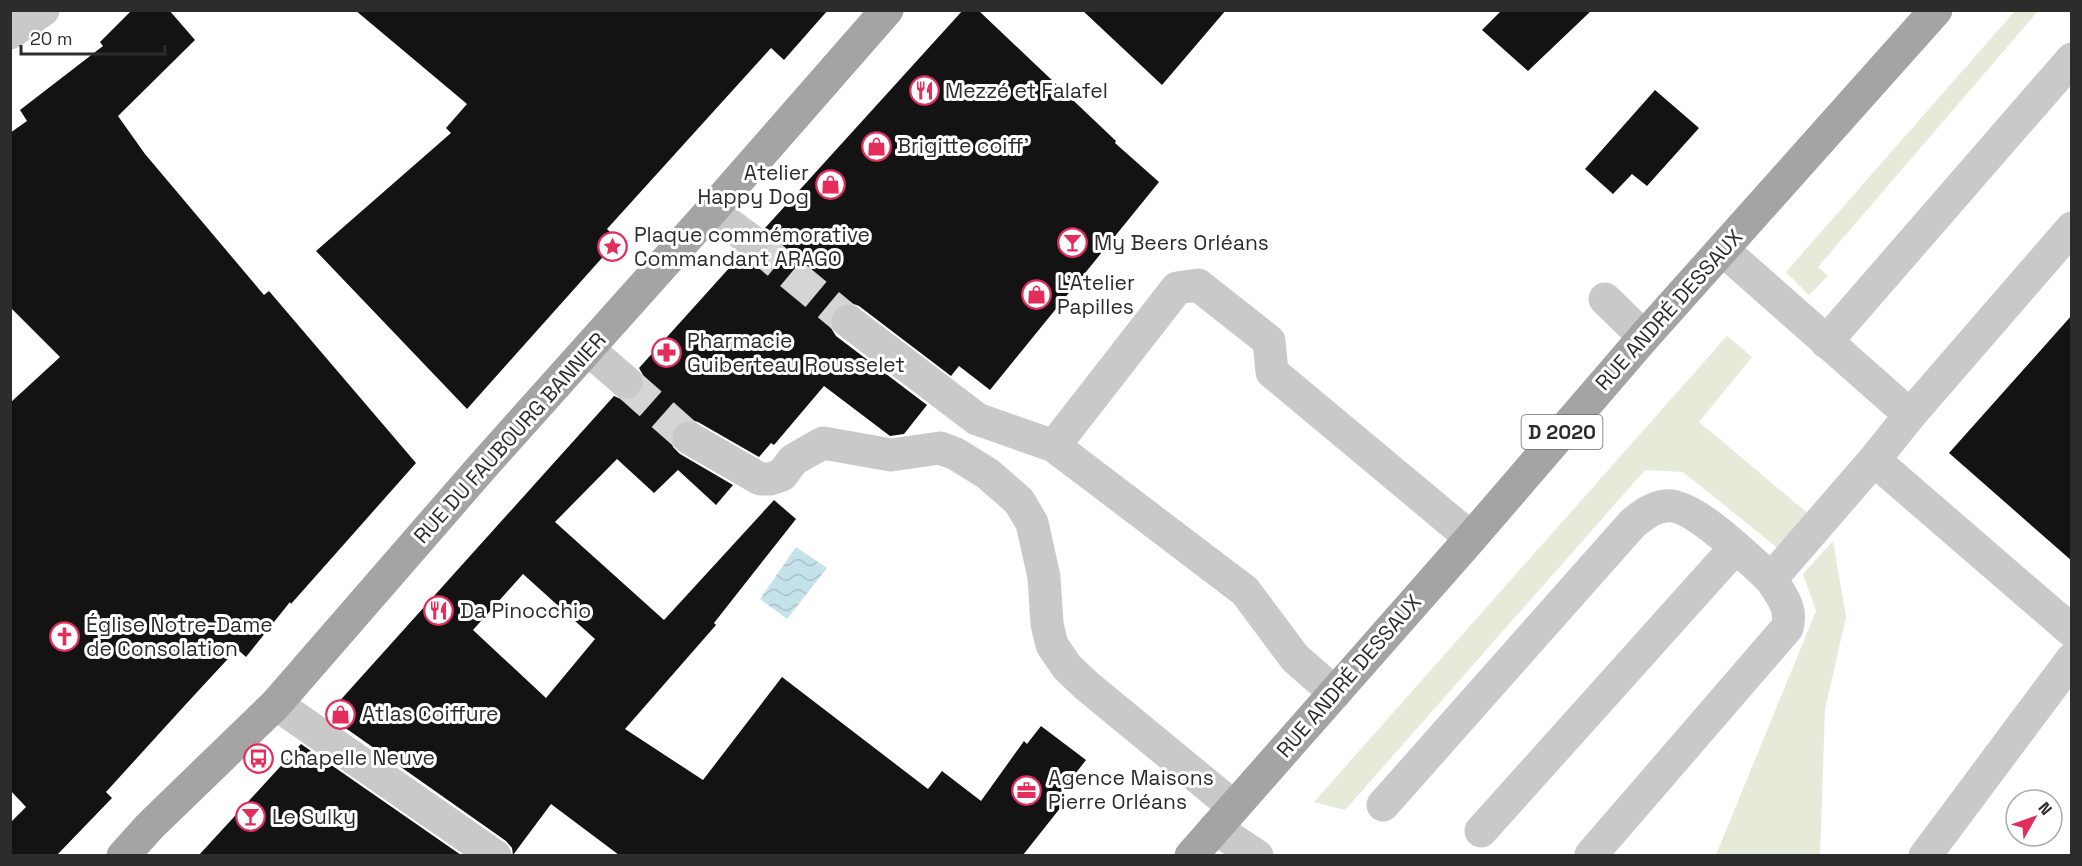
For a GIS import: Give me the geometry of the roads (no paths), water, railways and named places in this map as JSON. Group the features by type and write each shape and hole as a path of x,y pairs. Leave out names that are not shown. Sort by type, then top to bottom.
{"main road":[{"name":"RUE DU FAUBOURG BANNIER","path":"123,855 276,704 481,468 887,10"},
{"name":"RUE ANDRÉ DESSAUX","path":"1191,855 1471,538 1644,337 1936,10"}],"street":[{"path":"10,33 43,10"},
{"path":"1826,342 2072,59"},
{"path":"711,211 753,242"},
{"path":"1771,579 2072,228"},
{"path":"1723,250 1910,416"},
{"path":"1054,446 1177,288 1198,285 1269,340 1272,372 1471,538"},
{"path":"1605,299 1644,337"},
{"path":"848,321 977,419 1054,446 1245,591 1295,658 1335,693"},
{"path":"588,349 626,382"},
{"path":"689,438 760,479 771,479 782,475 793,460 823,443 891,455 940,448 956,454 988,474 1019,501 1032,523 1044,577 1047,624 1052,645 1067,667 1225,817 1257,855"},
{"path":"1874,460 2072,631"},
{"path":"1383,805 1633,523 1651,510 1667,505 1685,509 1699,518 1771,579 1787,604 1790,617 1787,628 1591,855"},
{"path":"1481,831 1735,548"},
{"path":"1924,855 2072,659"},
{"path":"276,704 495,855"}],"water":[{"path":"796,547 827,568 787,619 760,599"}],"tunnel":[{"path":"753,242 848,321"},
{"path":"626,382 689,438"}],"place":[{"name":"Mezzé et Falafel","path":"924,91"},
{"name":"Brigitte coiff'","path":"876,146"},
{"name":"Atelier Happy Dog","path":"830,185"},
{"name":"My Beers Orléans","path":"1073,243"},
{"name":"Plaque commémorative Commandant ARAGO","path":"613,247"},
{"name":"L'Atelier Papilles","path":"1036,295"},
{"name":"Pharmacie Guiberteau Rousselet","path":"666,353"},
{"name":"Da Pinocchio","path":"439,611"},
{"name":"Église Notre-Dame de Consolation","path":"65,637"},
{"name":"Atlas Coiffure","path":"341,714"},
{"name":"Chapelle Neuve","path":"259,758"},
{"name":"Agence Maisons Pierre Orléans","path":"1027,790"},
{"name":"Le Sulky","path":"251,817"}]}
